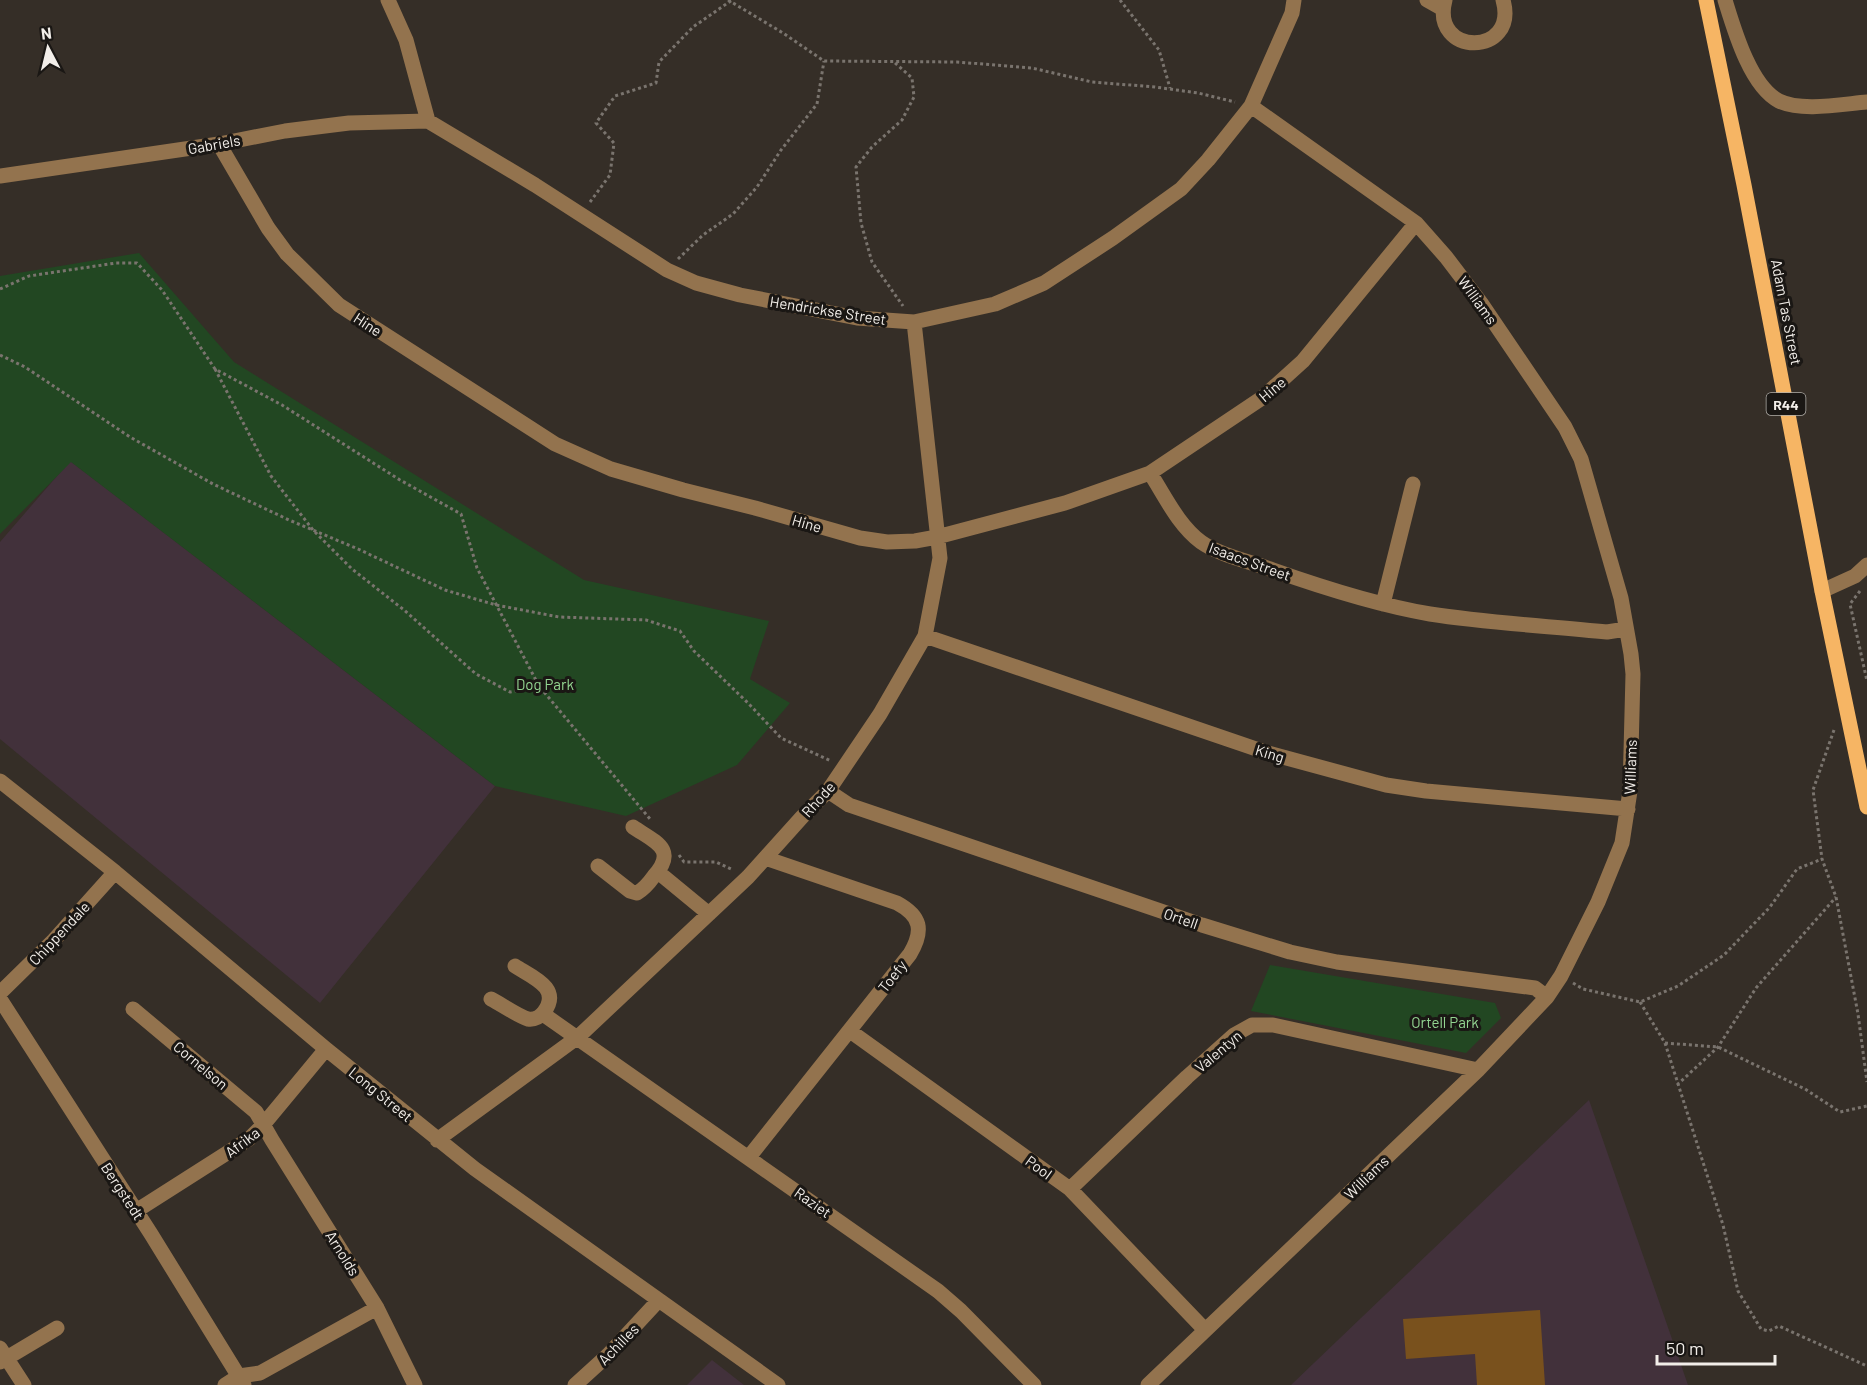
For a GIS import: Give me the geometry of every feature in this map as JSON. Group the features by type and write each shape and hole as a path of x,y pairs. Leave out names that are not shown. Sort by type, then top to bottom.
{"main road":[{"name":"Adam Tas Street","path":"1706,0 1822,591 1867,807"}],"street":[{"path":"388,0 406,40 428,121"},
{"name":"Hendrickse Street","path":"428,121 535,185 667,270 696,283 740,296 857,318 914,322 995,304 1044,283 1181,189 1208,160 1251,106 1292,13 1294,0"},
{"path":"1427,0 1444,4 1444,20 1448,29 1455,37 1474,44 1485,42 1501,30 1506,10 1503,0"},
{"path":"1725,0 1751,69 1765,89 1779,101 1796,106 1867,102"},
{"name":"Williams","path":"1148,1385 1478,1070 1546,997 1561,976 1622,843 1630,791 1633,674 1621,598 1581,459 1565,427 1481,303 1446,257 1416,223 1251,106"},
{"name":"Gabriels","path":"0,176 219,144 285,131 350,123 428,121"},
{"name":"Hine","path":"219,144 268,228 287,254 339,305 555,444 611,469 860,538 887,542 937,537 1065,503 1150,473 1262,398 1284,379 1303,361 1416,223"},
{"name":"Rhode","path":"437,1140 578,1037 748,877 828,791 880,714 926,636 940,558 914,322"},
{"name":"Isaacs Street","path":"1150,473 1183,525 1202,543 1290,576 1383,604 1477,620 1606,632 1626,629"},
{"path":"1383,604 1413,484"},
{"path":"1822,591 1855,576 1865,567"},
{"name":"King","path":"926,636 1268,753 1386,785 1437,792 1628,809"},
{"name":"Long Street","path":"0,781 115,872 437,1140 658,1301 778,1385"},
{"name":"Ortell","path":"828,791 849,805 1202,925 1290,952 1337,962 1535,988 1546,997"},
{"path":"598,866 630,891 637,893 643,890 665,860 665,851 659,844 633,827"},
{"name":"Toefy","path":"749,1157 850,1031 915,945 919,933 917,921 911,910 897,903 765,858"},
{"name":"Chippendale","path":"0,993 54,940 115,872"},
{"path":"658,872 709,914"},
{"path":"491,999 528,1019 536,1019 543,1014 550,1002 548,988 515,966"},
{"name":"Bergstedt","path":"0,999 136,1211 249,1380"},
{"name":"Cornelson","path":"133,1009 244,1101 256,1112 263,1125"},
{"name":"Raziet","path":"543,1014 938,1291 961,1311 1034,1385"},
{"name":"Valentyn","path":"1070,1189 1202,1063 1234,1035 1252,1025 1273,1025 1478,1070"},
{"name":"Pool","path":"850,1031 1070,1189 1205,1330"},
{"name":"Afrika","path":"136,1211 249,1139 327,1049"},
{"name":"Arnolds","path":"263,1125 377,1308 415,1385"},
{"name":"Achilles","path":"575,1385 608,1355 658,1301"},
{"path":"225,1385 249,1380 377,1308"},
{"path":"24,1385 2,1356 57,1328"}],"path":[{"path":"1120,0 1159,50 1170,89"},
{"path":"580,216 610,175 614,143 596,123 615,96 656,83 659,62 693,27 730,1 824,61 957,62 1032,68 1092,82 1170,89 1251,106"},
{"path":"667,270 703,235 734,214 757,187 817,104 824,61"},
{"path":"895,63 912,78 914,97 902,120 872,147 856,166 861,223 872,262 914,322"},
{"path":"0,289 29,276 116,263 137,263 162,290 215,369 271,476 313,530 351,569 404,610 476,674 510,692 539,687"},
{"path":"0,355 25,367 130,437 213,484 445,590 496,605 559,617 646,620 680,631 694,651 781,738 844,766"},
{"path":"215,369 282,405 400,480 461,514 477,568 539,687 650,819"},
{"path":"1865,567 1865,584 1850,604 1867,681"},
{"path":"1835,729 1813,790 1822,859 1836,897 1858,1014 1867,1082"},
{"path":"678,853 684,862 716,862 748,877"},
{"path":"1561,976 1583,989 1640,1002 1678,986 1724,955 1770,907 1797,869 1822,859"},
{"path":"1677,1085 1718,1047 1756,988 1836,897"},
{"path":"1640,1002 1665,1044 1723,1224 1738,1291 1761,1329 1769,1331 1779,1326 1867,1366"},
{"path":"1665,1044 1718,1047 1805,1089 1840,1112 1867,1106"}],"shaded area":[{"path":"70,461 495,786 320,1003 0,739 0,542"},
{"path":"1589,1100 1688,1385 1291,1385 1361,1318"},
{"path":"712,1360 744,1385 687,1385"}],"green space":[{"name":"Dog Park","path":"139,253 234,362 584,580 769,621 750,679 790,703 737,765 626,816 495,786 71,462 0,534 0,276"},
{"name":"Ortell Park","path":"1270,965 1495,1003 1501,1018 1466,1053 1251,1011"}],"building":[{"path":"1540,1310 1545,1385 1477,1385 1475,1354 1406,1359 1403,1319"}]}
